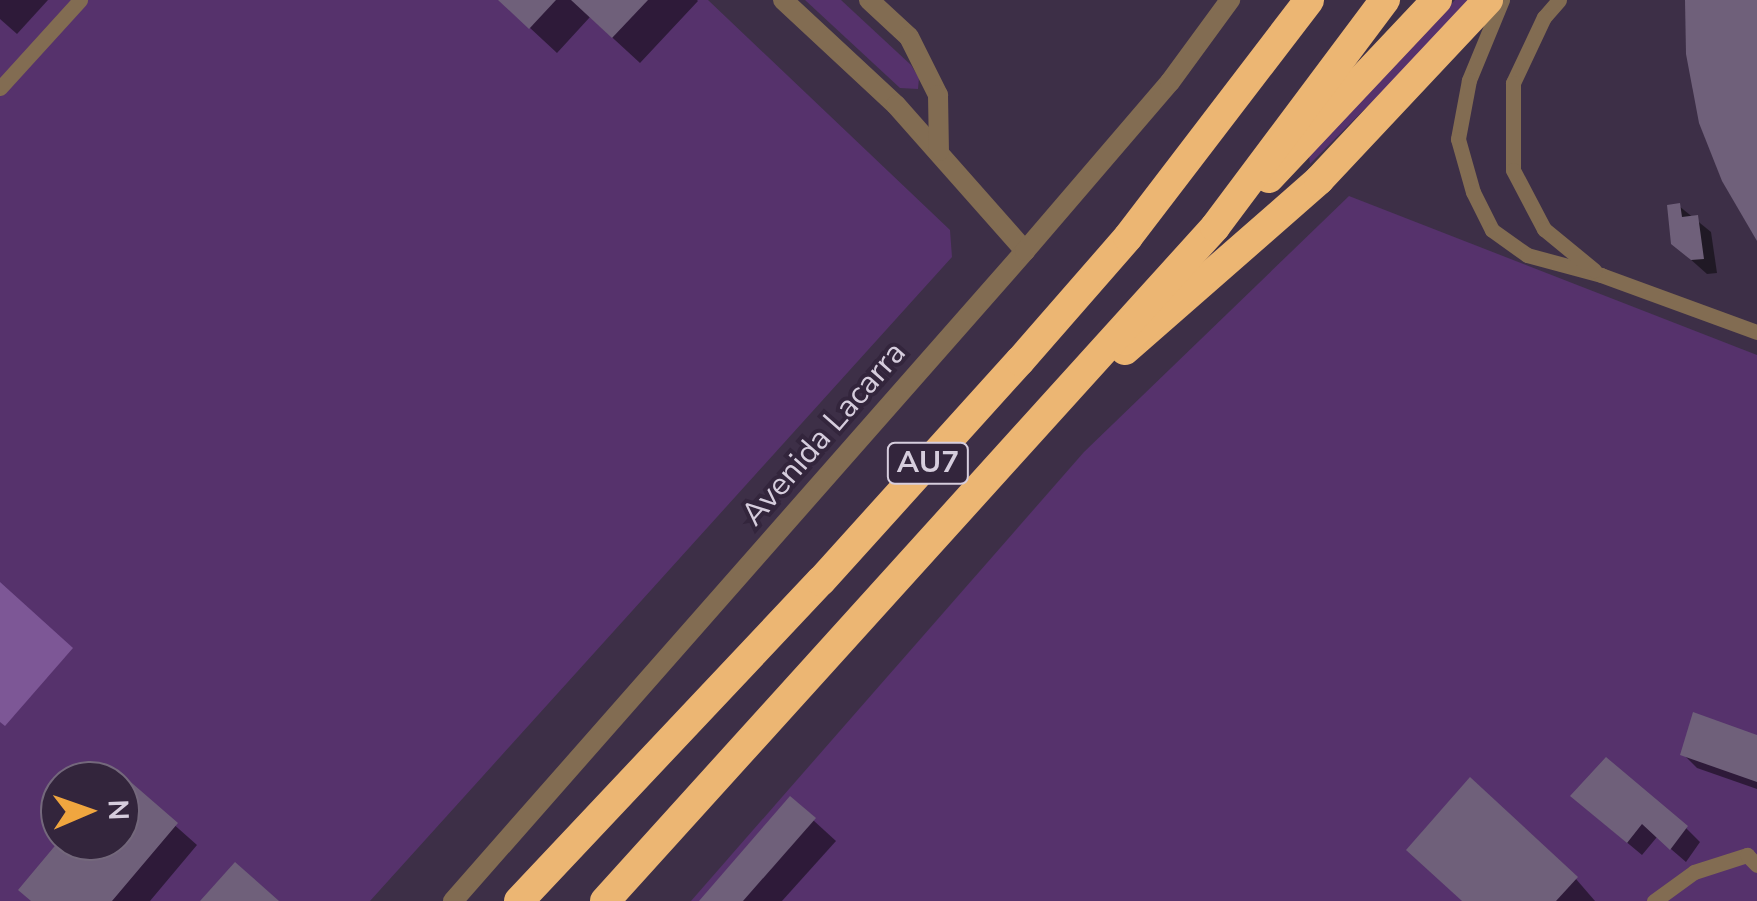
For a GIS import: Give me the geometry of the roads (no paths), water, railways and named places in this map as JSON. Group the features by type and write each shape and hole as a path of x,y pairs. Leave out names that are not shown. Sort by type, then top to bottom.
{"highway":[{"name":"AU7","path":"519,901 821,581 1020,361 1128,237 1309,0"},
{"name":"AU7","path":"605,901 1215,227 1385,0"},
{"path":"1215,227 1326,123 1437,0"},
{"path":"1017,445 1319,180 1488,0"}],"street":[{"path":"783,0 939,151 1025,251"},
{"path":"869,0 910,38 938,95 939,151"},
{"name":"Avenida Lacarra","path":"453,901 1025,251 1170,82 1230,0"}],"lane":[{"path":"0,88 80,0"},
{"path":"1502,0 1469,80 1458,139 1473,192 1492,230 1527,255 1601,275 1757,332"},
{"path":"1559,0 1544,17 1513,84 1513,170 1544,230 1601,275"},
{"path":"1654,901 1694,872 1746,856 1757,865"}]}
